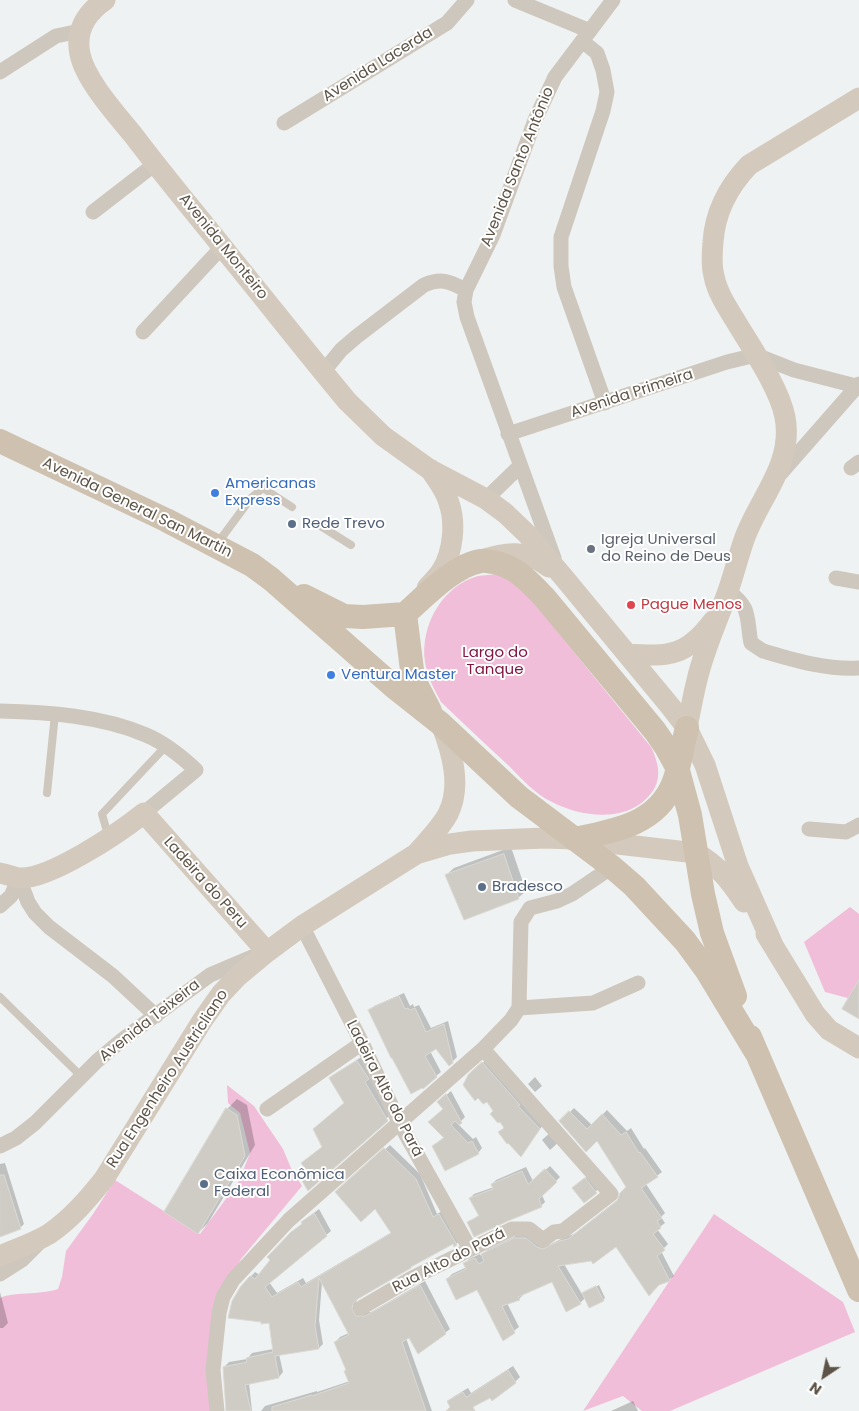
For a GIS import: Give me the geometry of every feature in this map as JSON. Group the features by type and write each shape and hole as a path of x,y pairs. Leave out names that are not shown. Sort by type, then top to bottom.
{"main road":[{"path":"80,31 84,21 95,7 105,0"},
{"name":"Avenida Monteiro","path":"80,31 78,38 80,56 85,70 155,164 347,401 375,430 429,469"},
{"path":"574,839 618,830 636,823 667,797 674,782 697,680 744,539 775,479 784,454 786,436 784,417 771,382 719,292 714,276 712,255 716,217 735,180 748,165 859,98"},
{"name":"Avenida General San Martin","path":"0,441 215,545 252,566 271,579 370,666 441,724"},
{"path":"429,469 463,485 486,499 505,513 527,534 628,654 686,728 705,765 738,866 773,945"},
{"path":"429,469 445,492 450,503 452,536 448,556 442,571 405,614 413,678 428,707 441,724 519,797 612,867 634,886 685,941 707,971 756,1052"},
{"path":"450,503 463,485"},
{"path":"405,614 448,577 462,568 482,560 510,553 527,555 544,562 565,578"},
{"path":"482,560 502,564 529,581 666,746 677,768 690,815 703,894 712,933 756,1052 859,1290"},
{"name":"Avenida General San Martin","path":"271,579 344,616 363,617 405,614"},
{"path":"675,653 702,634 720,611"},
{"path":"628,654 650,656 675,653 685,656 690,661 697,680"},
{"name":"Rua Engenheiro Austricliano","path":"416,854 440,827 453,802 455,785 453,765 449,745 441,724"},
{"path":"9,875 43,873 68,862 126,827 144,813"},
{"name":"Ladeira do Peru","path":"144,813 266,952"},
{"name":"Rua Engenheiro Austricliano","path":"0,1256 48,1234 66,1221 79,1208 104,1179 221,994 237,976 266,952 302,926 416,854 450,844 472,841 545,838 574,839"},
{"path":"574,839 696,852 712,862 728,878 773,945 815,1014 829,1030 859,1048"}],"street":[{"name":"Avenida Lacerda","path":"284,123 447,23 467,0"},
{"path":"515,0 586,36 597,54 603,70 607,92 603,111 561,238 560,266 564,287 605,403"},
{"name":"Avenida Santo Antônio","path":"466,290 494,235 535,120 555,77 613,0"},
{"path":"0,72 56,36 80,31"},
{"path":"93,212 155,164"},
{"path":"143,332 222,247"},
{"path":"323,372 341,350 356,337 424,285 434,280 442,280 466,290 464,302 467,318 550,551 565,578"},
{"path":"756,355 794,370 858,385 775,479"},
{"name":"Avenida Primeira","path":"508,434 727,362 756,355"},
{"path":"486,499 520,466"},
{"path":"836,578 859,582"},
{"path":"728,591 744,606 749,617 751,643 756,648 809,664 847,669 859,668"},
{"path":"0,711 55,714 125,727 148,736 166,746 196,770 144,813"},
{"path":"810,829 846,832 859,825"},
{"path":"217,1411 213,1370 219,1313 223,1297 233,1280 288,1220 400,1124 483,1049 511,1020 519,1008 521,922 530,908 557,901 572,894 612,867"},
{"path":"0,906 11,896 9,875"},
{"path":"9,875 35,913 50,928 113,976 156,1016"},
{"name":"Ladeira Alto do Pará","path":"302,926 362,1043 400,1124 470,1249"},
{"name":"Avenida Teixeira","path":"0,1146 16,1138 34,1123 97,1061 122,1040 210,974 266,952"},
{"path":"519,1008 593,1003 638,983"},
{"path":"267,1110 362,1043"},
{"name":"Rua Alto do Pará","path":"361,1308 412,1278 512,1229 529,1228 543,1240 554,1232 563,1231 612,1194 483,1049"},
{"path":"0,1274 22,1260 48,1234"}],"lane":[{"path":"215,545 251,498 263,488 292,507"},
{"path":"319,525 351,546"},
{"path":"47,793 55,714"},
{"path":"108,838 102,814 166,746"},
{"path":"0,997 82,1077"}],"green space":[{"name":"Largo do Tanque","path":"498,574 512,580 526,593 651,747 658,768 657,781 651,793 636,807 625,812 600,815 575,811 552,802 528,785 441,702 429,677 425,662 424,648 430,622 444,598 465,581 478,576"},
{"path":"850,907 859,914 859,1001 825,992 804,942"},
{"path":"227,1085 254,1106 283,1149 291,1168 302,1186 241,1259 218,1302 214,1411 0,1411 0,1298 58,1289 66,1251 115,1180 200,1234 239,1181 250,1153 240,1113 228,1103"},
{"path":"714,1214 843,1302 855,1332 670,1411 642,1411 623,1396 583,1411"}],"building":[{"name":"Bradesco","path":"504,854 519,899 464,920 445,875"},
{"path":"859,980 859,1019 842,1009"},
{"path":"399,996 405,1009 415,1008 426,1032 444,1024 453,1063 449,1066 436,1049 425,1056 437,1077 423,1089 411,1094 368,1010"},
{"path":"357,1061 369,1079 365,1082 388,1121 308,1191 301,1179 309,1174 301,1163 322,1147 313,1129 344,1103 329,1078"},
{"path":"482,1062 520,1105 518,1106 540,1129 521,1157 507,1144 498,1132 504,1128 490,1114 493,1111 487,1102 483,1104 478,1098 475,1101 463,1085 468,1075"},
{"path":"446,1094 462,1123 459,1125 455,1121 451,1125 468,1143 472,1141 479,1154 445,1171 432,1146 444,1138 428,1122 443,1109 437,1102"},
{"name":"Caixa Econômica Federal","path":"226,1108 237,1115 245,1156 198,1234 164,1212"},
{"path":"569,1111 587,1129 602,1114 621,1135 626,1132 639,1153 658,1177 641,1188 662,1218 657,1221 661,1228 653,1234 665,1250 657,1256 670,1281 659,1285 649,1296 616,1247 593,1264 591,1261 558,1266 581,1304 566,1312 552,1282 518,1297 520,1300 502,1306 515,1333 503,1341 477,1290 456,1300 446,1279 466,1269 463,1263 475,1258 479,1264 484,1261 481,1254 514,1238 526,1238 537,1247 543,1249 568,1239 617,1201 620,1193 626,1187 597,1141 586,1152 559,1121"},
{"path":"384,1148 416,1179 433,1217 439,1214 457,1245 454,1247 453,1244 356,1300 352,1309 356,1316 365,1316 420,1285 446,1334 418,1354 409,1338 402,1342 426,1411 272,1411 272,1407 349,1383 344,1371 346,1370 334,1342 349,1335 319,1278 315,1326 319,1349 275,1356 279,1378 245,1385 251,1411 226,1411 223,1367 247,1362 246,1358 273,1352 269,1323 261,1324 261,1322 228,1318 232,1301 241,1286 250,1276 255,1279 270,1260 267,1257 291,1232 302,1224 301,1222 314,1213 327,1236 265,1287 272,1297 298,1282 301,1287 391,1233 375,1209 361,1222 335,1192"},
{"path":"545,1169 557,1182 539,1199 542,1207 474,1237 467,1222 479,1216 469,1198 493,1189 491,1184 522,1171 528,1184"},
{"path":"0,1175 4,1175 21,1229 0,1237"},
{"path":"585,1178 597,1193 584,1203 572,1188"},
{"path":"596,1286 604,1301 589,1308 582,1293"},
{"path":"508,1370 516,1383 492,1401 490,1398 473,1407 475,1411 446,1411 450,1407 447,1401 463,1392 466,1397"}],"place":[{"name":"Americanas Express","path":"215,493"},
{"name":"Rede Trevo","path":"292,524"},
{"name":"Igreja Universal do Reino de Deus","path":"591,549"},
{"name":"Pague Menos","path":"631,605"},
{"name":"Ventura Master","path":"331,675"},
{"name":"Bradesco","path":"482,887"},
{"name":"Caixa Econômica Federal","path":"204,1184"}]}
